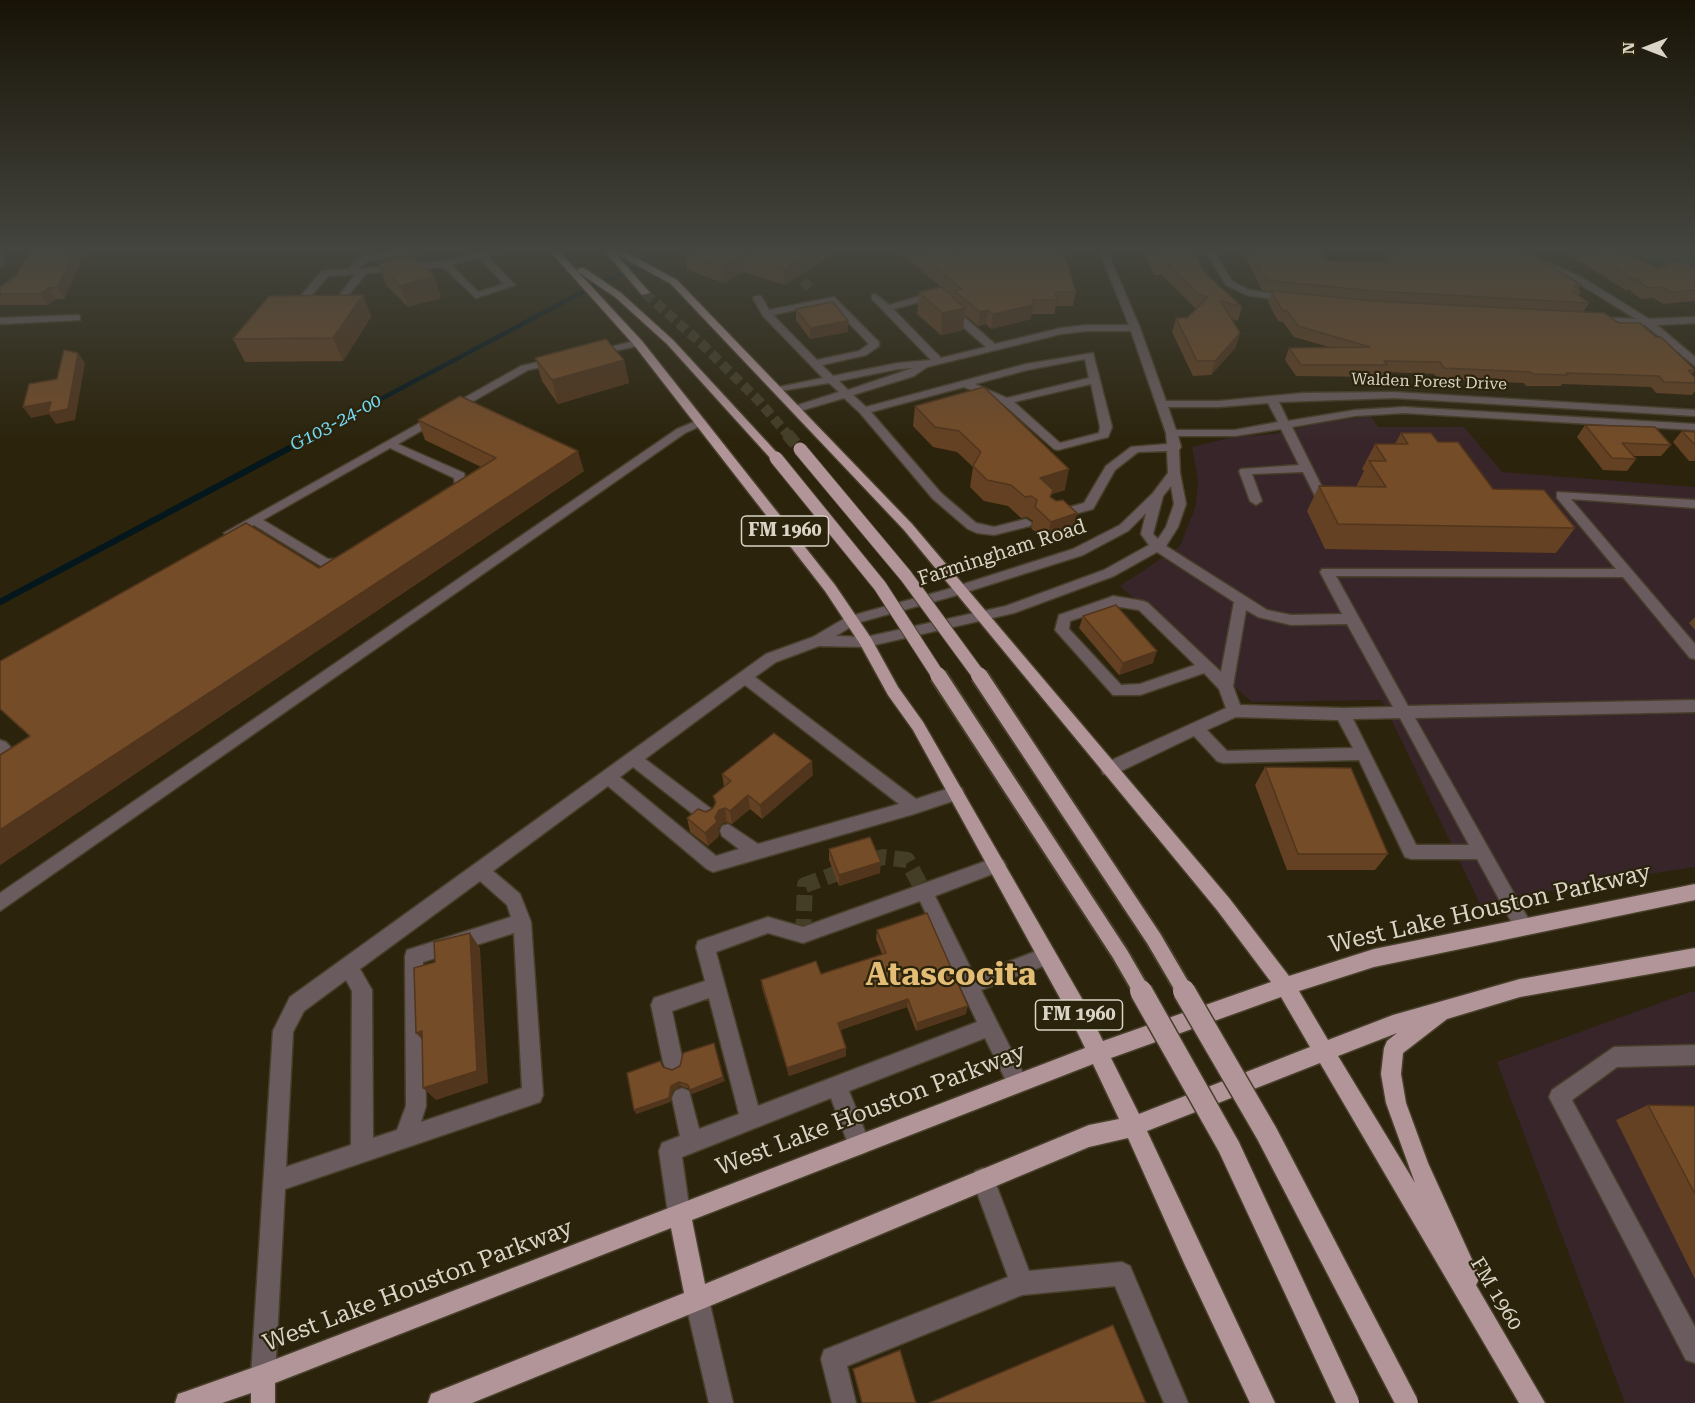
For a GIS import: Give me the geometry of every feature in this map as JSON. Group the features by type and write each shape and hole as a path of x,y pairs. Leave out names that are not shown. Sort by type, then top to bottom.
{"main road":[{"name":"FM 1960","path":"614,315 701,422 852,620 893,691 918,726 997,865 1098,1052 1263,1403"},
{"name":"FM 1960","path":"641,315 670,342 776,458 880,586 1120,954 1228,1147 1348,1403"},
{"name":"FM 1960","path":"706,315 908,527 1223,904 1285,986 1533,1403"},
{"name":"FM 1960","path":"800,449 906,576 984,682 1154,939 1267,1134 1407,1403"},
{"name":"West Lake Houston Parkway","path":"187,1403 263,1376 1017,1082 1285,986 1374,958 1695,892"},
{"path":"440,1403 697,1300 1089,1136 1134,1126 1393,1024 1520,988 1695,957"},
{"path":"1448,1009 1394,1048 1391,1074 1396,1103 1418,1166 1502,1351"},
{"path":"679,1213 697,1300"},
{"path":"263,1376 263,1403"}],"street":[{"path":"766,315 864,411 937,496 955,511 981,530 994,531 1026,523"},
{"path":"814,364 862,353 875,344 847,315"},
{"path":"894,315 939,362"},
{"path":"956,315 994,349"},
{"path":"263,1376 283,1031 297,1004 771,658 818,641 866,642 1009,610 1109,573 1157,546 1172,527 1180,504 1174,473 1175,447 1130,315"},
{"path":"1637,315 1695,363"},
{"path":"0,321 77,318"},
{"path":"1580,319 1648,322 1695,320"},
{"path":"864,411 966,384 1034,352 1061,331 1087,328 1135,328"},
{"path":"214,542 525,368 638,343"},
{"path":"778,390 898,366 939,362 994,349 1089,356 1106,427 1104,435 1058,447 1006,401 966,384"},
{"path":"796,409 910,374 928,364"},
{"path":"1006,401 1094,380"},
{"name":"Walden Forest Drive","path":"1162,404 1219,404 1346,395 1425,396 1695,413"},
{"path":"1425,396 1433,410"},
{"path":"1272,399 1321,497"},
{"name":"Walden Forest Drive","path":"1172,433 1235,433 1355,413 1433,410 1695,428"},
{"path":"0,903 681,431 701,422"},
{"path":"390,444 460,476 462,494 442,506"},
{"path":"1053,516 1089,506 1110,468 1135,449 1175,447"},
{"path":"1256,501 1245,471 1308,468"},
{"name":"Farmingham Road","path":"818,641 852,620 1078,552 1124,528 1157,496 1174,473"},
{"path":"1695,504 1561,495 1695,654"},
{"path":"1157,496 1147,534 1157,546 1263,614 1291,620 1352,619"},
{"path":"255,519 326,563 354,562"},
{"path":"1523,926 1327,572 1626,573"},
{"path":"1234,711 1226,686 1241,600"},
{"path":"1206,667 1140,689 1118,691 1062,630 1064,618 1113,601 1143,606 1226,686"},
{"path":"745,677 914,807"},
{"path":"1109,769 1234,711 1343,714 1695,706"},
{"path":"1343,714 1411,852 1481,852"},
{"path":"1197,729 1223,756 1364,754"},
{"path":"0,746 12,758 0,766"},
{"path":"634,759 708,816"},
{"path":"608,777 713,864 956,793"},
{"path":"728,831 756,852"},
{"path":"751,1119 705,947 768,925 803,935 997,865"},
{"path":"274,1182 533,1095 522,922 514,900 480,870"},
{"path":"924,892 1017,1082"},
{"path":"405,1139 416,1106 414,956 522,922"},
{"path":"969,986 1047,956"},
{"path":"349,967 362,990 362,1153"},
{"path":"673,1062 661,1005 715,987"},
{"path":"679,1213 670,1151 989,1028"},
{"path":"1695,1055 1614,1057 1559,1097 1695,1351"},
{"path":"837,1086 859,1144"},
{"path":"682,1098 692,1143"},
{"path":"983,1179 1022,1283"},
{"path":"844,1403 833,1359 1022,1283 1122,1274 1176,1403"},
{"path":"697,1300 721,1403"}],"shaded area":[{"path":"1371,416 1378,427 1464,427 1502,472 1695,487 1695,867 1571,886 1482,908 1382,700 1252,702 1120,586 1180,546 1196,505 1198,481 1192,447 1234,437 1274,434 1321,423"},
{"path":"1695,992 1695,1403 1625,1403 1497,1062"}],"building":[{"path":"253,315 349,315 333,338 233,339"},
{"path":"801,315 844,315 848,321 810,328"},
{"path":"1190,315 1230,315 1240,333 1215,361 1197,361 1176,318 1187,318"},
{"path":"1290,315 1608,315 1619,323 1640,323 1656,337 1661,337 1695,370 1688,370 1695,378 1695,383 1664,382 1659,376 1533,374 1444,368 1440,362 1384,361 1387,365 1301,365 1289,348 1370,347 1298,326"},
{"path":"606,339 624,360 552,380 535,358"},
{"path":"64,350 78,353 68,409 48,413 51,402 23,407 29,384 57,379"},
{"path":"984,387 1069,469 1040,478 1053,490 1050,497 1056,501 1063,500 1077,513 1051,522 1035,507 1037,500 1031,496 1025,497 1011,485 987,480 973,466 981,452 959,431 935,427 915,406"},
{"path":"460,396 578,451 0,830 0,755 30,736 0,709 0,661 246,523 319,568 496,458 418,420"},
{"path":"1585,425 1655,427 1671,445 1622,443 1636,459 1612,458"},
{"path":"1682,431 1695,432 1695,445"},
{"path":"1401,433 1431,433 1438,442 1458,442 1493,489 1544,490 1575,528 1338,524 1319,486 1386,487 1369,461 1386,461 1375,444 1408,444"},
{"path":"1116,605 1157,651 1123,663 1083,616"},
{"path":"774,733 812,761 760,805 748,795 730,811 725,808 719,810 715,817 717,822 705,833 687,818 698,809 706,812 713,808 716,802 713,796 731,781 722,774"},
{"path":"1265,767 1351,768 1388,854 1298,854"},
{"path":"870,837 881,862 839,875 829,849"},
{"path":"927,913 968,1006 917,1023 908,999 838,1023 846,1048 787,1068 761,980 816,961 821,974 886,953 877,930"},
{"path":"470,933 477,1071 423,1088 422,1031 416,1033 414,968 435,962 434,942"},
{"path":"714,1043 723,1077 690,1090 688,1085 679,1082 671,1086 669,1098 634,1110 627,1073 660,1061 663,1067 672,1070 680,1066 683,1053"},
{"path":"1648,1105 1695,1106 1695,1194"},
{"path":"1113,1325 1146,1403 929,1403"},
{"path":"900,1350 916,1403 862,1403 853,1369"}],"waterway":[{"name":"G103-24-00","path":"313,435 538,315"},
{"name":"G103-24-00","path":"0,602 316,434"}],"tunnel":[{"path":"670,315 759,401 788,435"},
{"path":"787,434 800,449"},
{"path":"803,935 805,885 835,874 883,857 907,860 924,892"}],"district":[{"name":"Atascocita","path":"951,976"}]}
